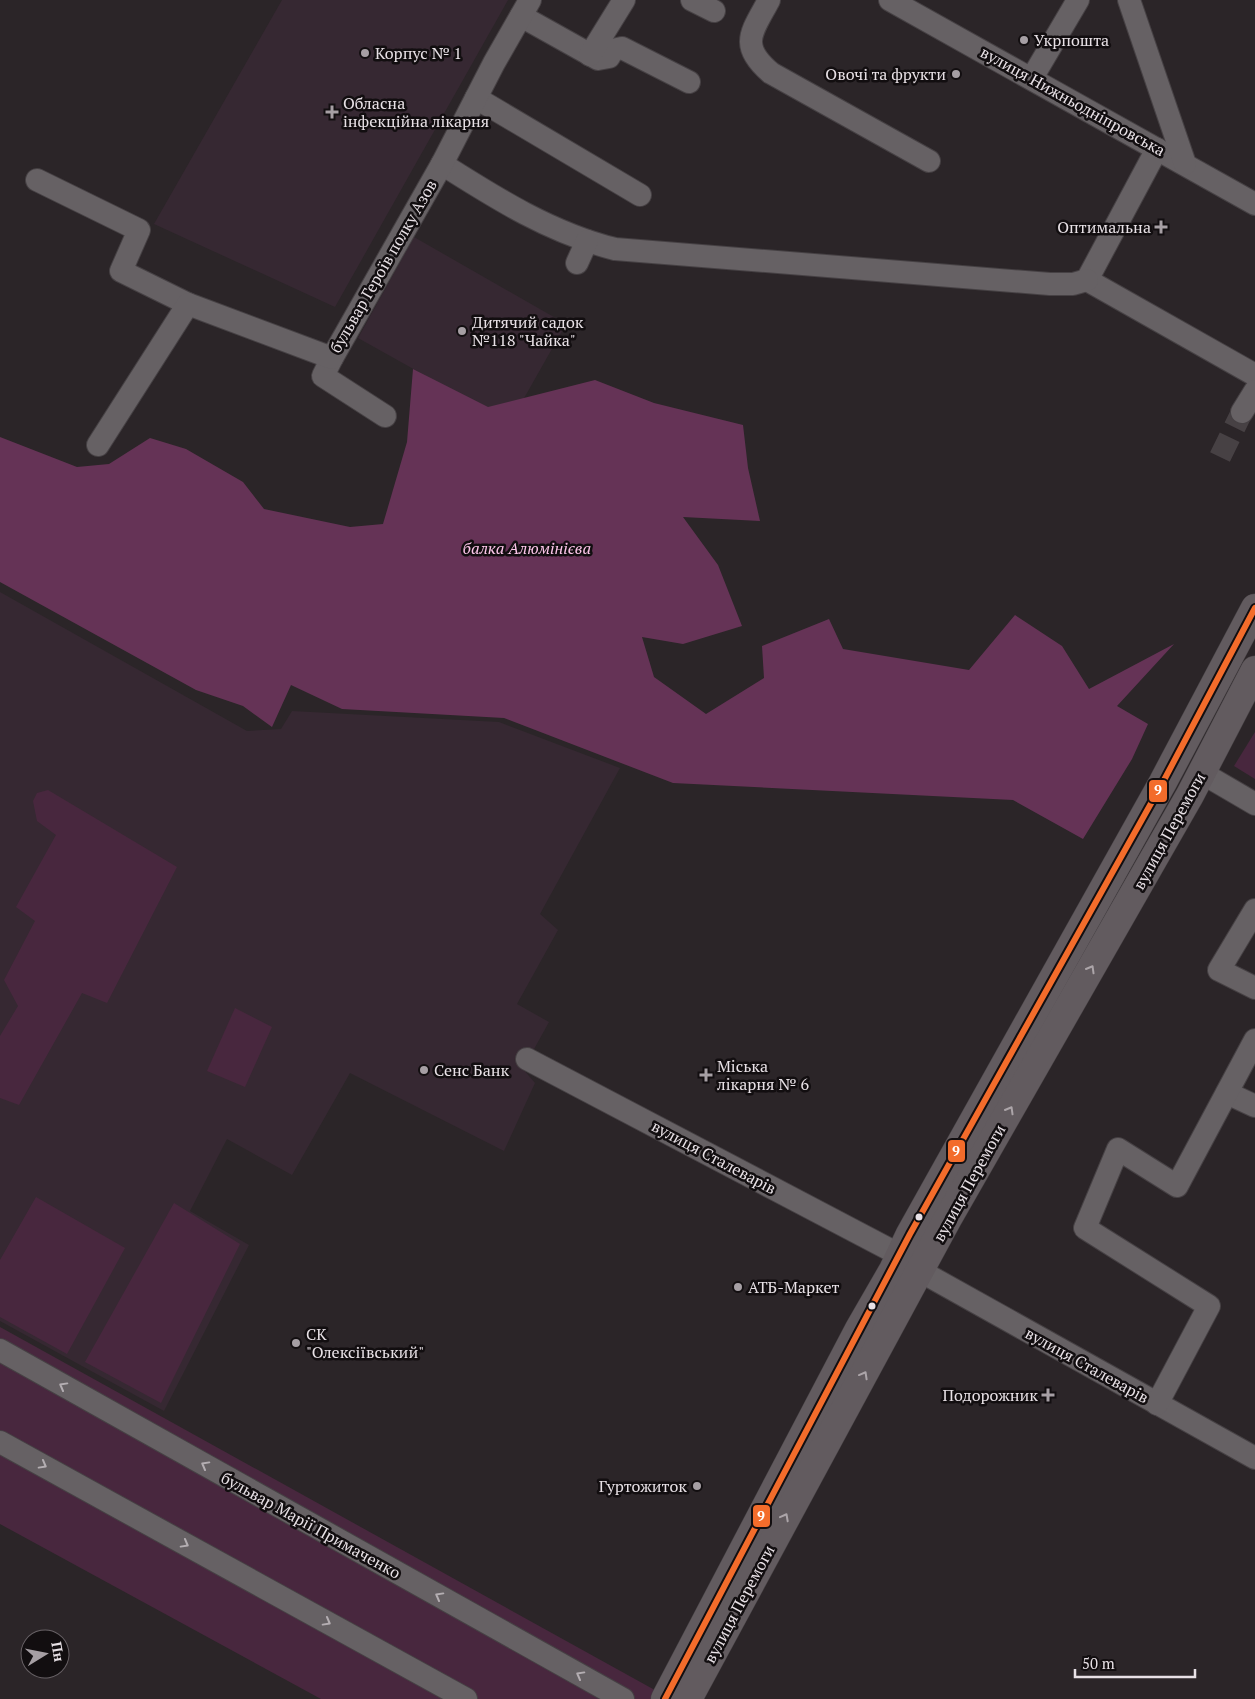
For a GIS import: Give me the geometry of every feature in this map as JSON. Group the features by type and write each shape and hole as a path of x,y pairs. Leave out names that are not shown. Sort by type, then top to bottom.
{"main road":[{"name":"вулиця Перемоги","path":"688,1699 910,1263 910,1234 1176,758 1255,608"},
{"name":"вулиця Перемоги","path":"665,1699 910,1263 1202,773 1255,670"},
{"path":"1176,758 1202,773"}],"street":[{"path":"590,54 624,0"},
{"path":"692,0 714,11"},
{"path":"769,0 750,37 752,52 758,62 771,73 928,161"},
{"name":"вулиця Нижньодніпровська","path":"890,0 1255,204"},
{"path":"1032,78 1078,0"},
{"path":"1129,0 1185,164"},
{"path":"526,8 590,54 603,59 609,57 614,50 622,48 690,82"},
{"name":"бульвар Героїв полку Азов","path":"37,180 139,230 121,271 188,304 332,358 442,164 526,8"},
{"path":"476,98 640,195"},
{"path":"1087,280 1157,149"},
{"path":"442,164 537,222 587,241 615,248 642,252 854,267 1013,282 1062,285 1087,280 1255,375"},
{"path":"577,263 587,241"},
{"path":"98,445 188,304"},
{"path":"332,358 323,376 385,416"},
{"path":"1242,412 1255,391"},
{"path":"1202,773 1255,804"},
{"path":"1255,910 1219,970 1255,988"},
{"path":"1157,1404 1209,1306 1085,1228 1118,1149 1177,1186 1255,1040"},
{"name":"вулиця Сталеварів","path":"527,1059 910,1263 1255,1458"},
{"path":"1227,1093 1255,1106"},
{"name":"бульвар Марії Примаченко","path":"0,1350 623,1699"},
{"path":"0,1442 466,1699"}],"shaded area":[{"name":"Обласна інфекційна лікарня","path":"282,0 508,0 335,307 154,224"},
{"name":"Дитячий садок №118 \"Чайка\"","path":"414,237 566,324 510,423 358,338"},
{"path":"0,592 247,731 281,729 292,711 499,722 620,768 540,914 558,930 517,1004 549,1022 523,1069 535,1083 504,1151 350,1073 292,1175 227,1139 190,1211 249,1245 164,1411 0,1321"},
{"path":"1255,732 1255,779 1234,766"},
{"path":"48,790 177,867 107,1003 82,993 19,1105 0,1098 0,1036 18,1006 4,980 35,921 16,907 56,835 37,821 33,801 37,793"},
{"path":"235,1008 272,1027 245,1087 207,1071"},
{"path":"36,1197 125,1248 67,1354 0,1317 0,1260"},
{"path":"174,1203 240,1244 161,1403 85,1362"},
{"path":"0,1327 671,1699 321,1699 0,1524"}],"green space":[{"name":"балка Алюмінієва","path":"413,369 488,407 595,380 654,403 743,425 748,468 760,521 683,517 718,565 742,626 683,644 642,637 654,677 706,714 764,678 762,646 829,619 843,649 969,670 1015,615 1062,646 1089,689 1174,644 1117,706 1148,724 1132,759 1083,839 1013,800 673,783 504,718 342,709 291,685 272,727 243,706 196,690 0,582 0,437 77,467 109,464 150,438 186,449 243,482 264,509 350,527 383,524 407,442"}],"tunnel":[{"path":"1220,457 1242,412"}],"transit line":[{"name":"9","path":"665,1699 910,1234 1163,782 1255,608"}],"place":[{"name":"Укрпошта","path":"1024,40"},
{"name":"Корпус № 1","path":"365,53"},
{"name":"Овочі та фрукти","path":"956,74"},
{"name":"Обласна інфекційна лікарня","path":"332,112"},
{"name":"Оптимальна","path":"1161,227"},
{"name":"Дитячий садок №118 \"Чайка\"","path":"462,331"},
{"name":"Сенс Банк","path":"424,1070"},
{"name":"Мiська лiкарня № 6","path":"706,1075"},
{"name":"АТБ-Маркет","path":"738,1287"},
{"name":"СК \"Олексіївський\"","path":"296,1343"},
{"name":"Подорожник","path":"1048,1395"},
{"name":"Гуртожиток","path":"697,1486"}]}
